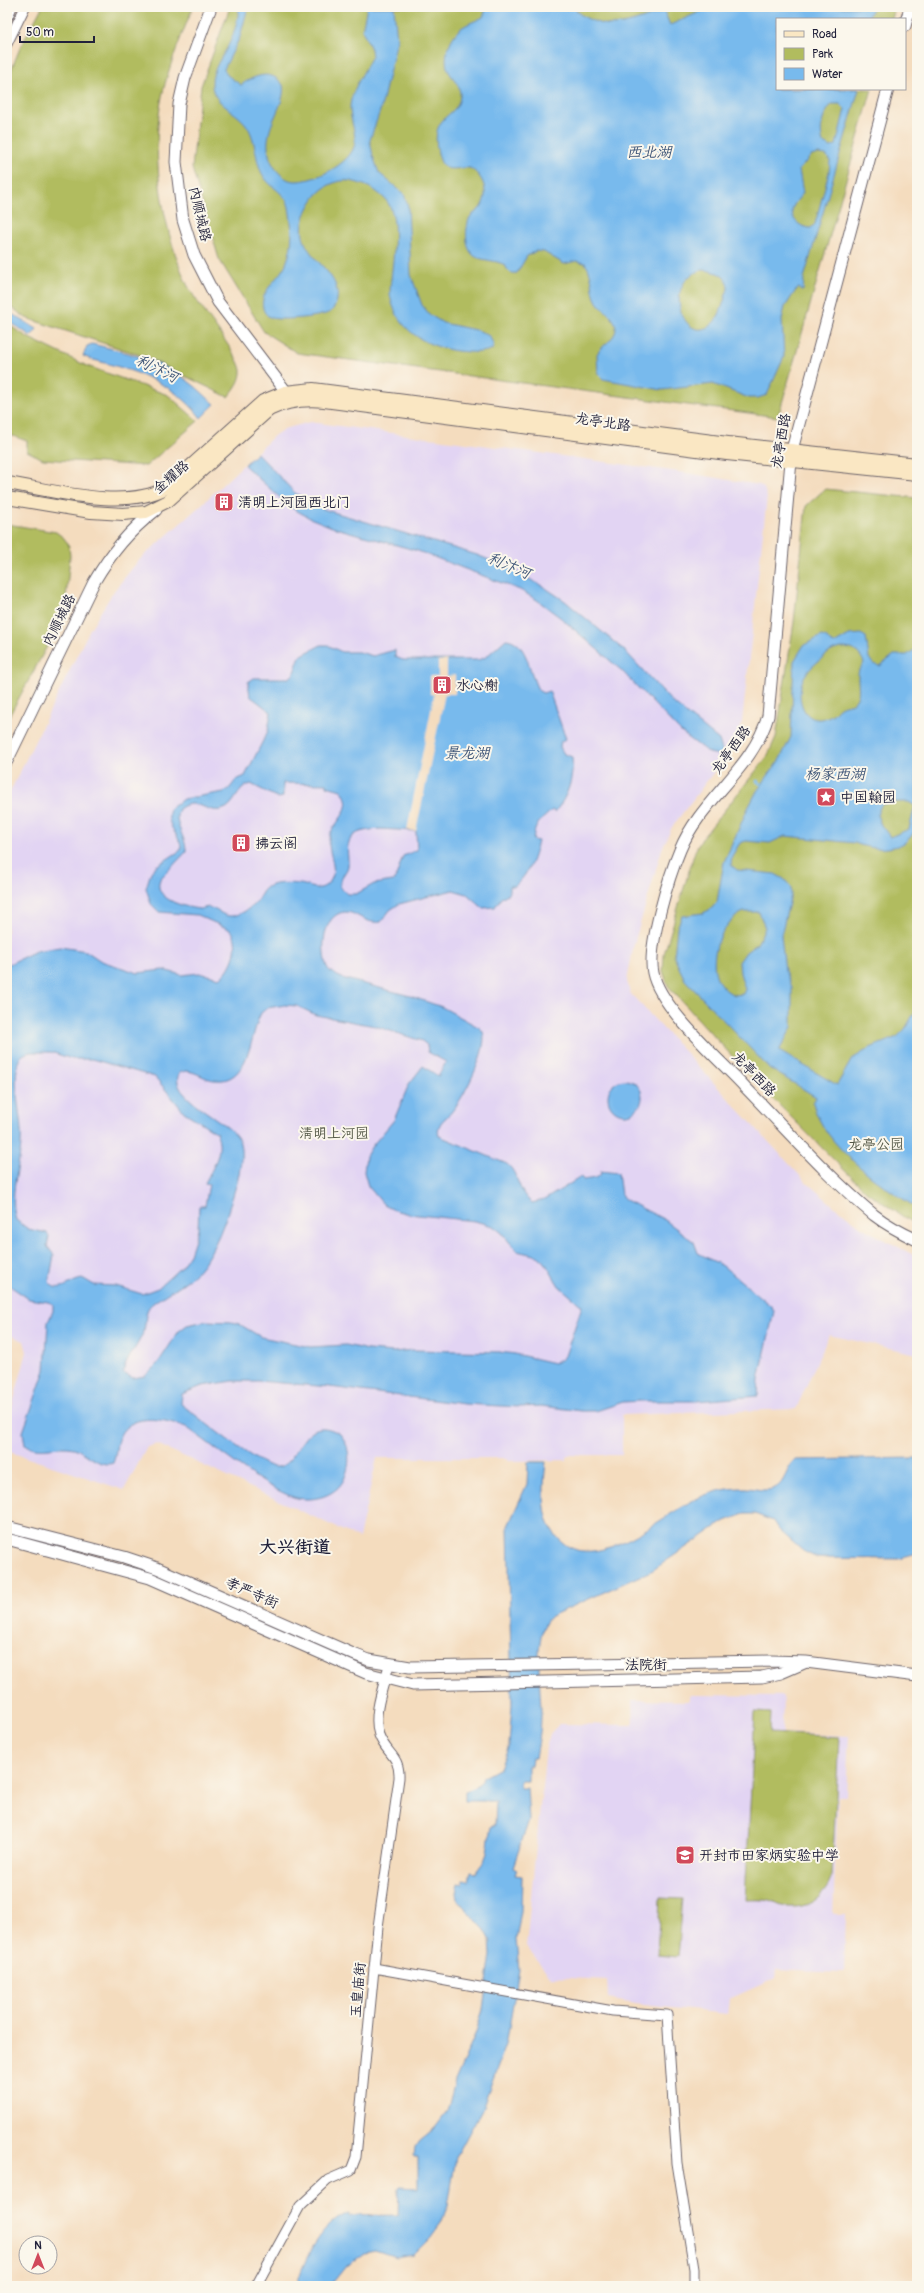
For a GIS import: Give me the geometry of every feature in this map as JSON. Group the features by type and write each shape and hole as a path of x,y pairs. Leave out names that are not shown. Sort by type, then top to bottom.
{"main road":[{"name":"龙亭北路","path":"288,399 301,389 325,390 792,455 917,474"},
{"name":"金耀路","path":"7,483 106,498 137,497 158,493 166,488 263,401 288,399"},
{"name":"金耀路","path":"7,498 103,513 123,514 146,512 159,507 270,410 288,399"},
{"name":"龙亭北路","path":"792,455 917,464"}],"street":[{"path":"7,16 11,7"},
{"path":"7,44 25,7"},
{"name":"内顺城路","path":"211,7 187,72 179,104 176,162 183,220 194,255 218,302 288,399"},
{"path":"906,22 910,7"},
{"name":"龙亭西路","path":"888,90 792,455 768,716 755,747 697,819 679,850 653,940 653,974 662,996 675,1013 842,1187 875,1216 917,1240"},
{"name":"内顺城路","path":"7,761 98,575 111,554 129,532 159,507"},
{"name":"孝严寺街","path":"7,1527 124,1557 157,1568 353,1654 389,1665 410,1667 486,1665"},
{"name":"孝严寺街","path":"7,1539 150,1578 358,1670 386,1679 413,1685 484,1683"},
{"name":"法院街","path":"486,1665 570,1665 754,1660 806,1662 917,1676"},
{"name":"法院街","path":"484,1683 762,1677 781,1673 806,1662"},
{"name":"玉皇庙街","path":"256,2286 300,2206 328,2180 348,2172 354,2164 378,1927 399,1769 398,1763 378,1734 378,1707 389,1665"},
{"path":"374,1968 613,2011 667,2015 677,2163 694,2269 694,2286"}],"shaded area":[{"name":"清明上河园","path":"310,422 687,473 760,485 764,488 767,497 742,722 732,748 672,827 662,849 634,944 627,981 630,993 805,1181 835,1207 863,1228 917,1257 917,1354 829,1335 796,1409 622,1415 622,1455 571,1455 567,1457 567,1460 508,1461 508,1458 377,1458 359,1538 157,1444 147,1447 124,1490 7,1451 7,1425 27,1352 24,1341 7,1334 7,798 90,629 114,591 139,560 200,506 275,435 284,429"},
{"name":"开封市田家炳实验中学","path":"691,1695 783,1696 782,1733 849,1736 846,1796 838,1796 833,1914 846,1914 844,1973 777,1970 776,1978 729,1999 727,2014 635,2004 608,1999 607,1980 551,1977 526,1947 546,1748 550,1734 559,1724 633,1725 632,1700 688,1701"}],"green space":[{"path":"42,7 193,7 171,65 160,107 158,157 160,183 169,234 185,280 198,302 225,340 241,370 239,381 228,397 146,357 26,318 7,304 7,80 20,48"},
{"path":"230,7 895,7 892,18 776,18 776,90 872,90 778,417 297,353 264,332 219,259 192,168 201,86"},
{"path":"7,324 29,338 87,366 168,395 198,421 146,466 43,459 27,451 27,441 7,434"},
{"name":"中国翰园","path":"825,489 917,498 917,1226 867,1192 752,1078 668,986 663,971 664,954 695,851 703,837 767,757 776,737 794,622 806,506"},
{"path":"7,524 56,532 64,538 69,546 70,556 66,599 50,641 7,720"},
{"path":"755,1712 771,1713 770,1733 839,1737 832,1876 829,1884 819,1897 813,1902 799,1907 782,1906 767,1900 745,1900"},
{"path":"660,1898 683,1899 678,1957 657,1955"}],"water":[{"path":"239,7 248,7 240,37 224,69 227,75 241,85 258,76 269,75 279,80 283,85 282,101 271,126 269,135 269,155 274,166 282,176 289,180 297,181 307,180 328,172 347,158 353,150 355,137 350,111 351,100 372,56 371,49 362,30 367,7 394,7 397,40 381,108 370,140 373,156 379,173 404,194 408,206 411,275 422,305 430,315 443,323 480,331 489,336 493,343 493,349 484,352 475,352 445,349 423,340 406,327 399,318 390,295 394,231 390,207 385,199 377,192 365,185 350,181 336,182 318,193 305,216 302,232 306,245 330,276 336,287 337,300 334,308 326,314 292,319 272,318 265,313 263,308 264,295 281,273 291,248 291,221 288,202 264,177 258,163 251,133 247,126 219,101 213,91 212,79 233,34"},
{"name":"西北湖","path":"487,7 574,7 586,18 609,25 618,25 637,21 664,11 670,25 711,7 874,7 868,18 776,18 776,90 859,90 804,278 803,291 799,288 796,290 785,307 782,319 784,357 767,395 758,398 749,398 713,384 662,390 603,379 598,374 597,354 615,334 616,325 612,318 597,302 590,274 585,263 576,261 564,264 544,252 536,251 527,256 517,273 513,273 510,272 502,263 479,258 472,254 469,250 467,238 468,221 470,217 480,208 484,201 484,185 475,171 470,168 446,168 440,160 436,140 437,130 440,124 458,104 460,97 458,86 447,67 446,56 455,34 467,24 483,17","holes":["832,104 840,104 845,109 836,145 831,147 823,143 821,133 822,122","818,154 826,155 830,161 829,172 815,224 811,228 807,228 796,222 792,211 795,203 803,193 799,170 811,156","702,270 720,274 726,280 728,289 716,320 703,329 693,328 686,321 681,311 679,299 682,287 689,277"]},
{"path":"7,311 37,329 31,336 7,320"},
{"name":"利汴河","path":"92,344 118,350 157,363 181,376 215,404 201,418 190,405 165,386 136,373 83,356 87,346"},
{"path":"257,453 295,493 323,509 477,555 509,568 544,587 565,601 625,651 672,702 719,740 724,756 709,753 682,733 621,670 561,618 537,600 520,590 418,551 332,527 310,518 290,507 244,465"},
{"name":"杨家西湖","path":"861,634 866,637 869,658 873,664 880,666 894,655 907,655 917,648 917,829 904,843 899,846 886,848 873,848 855,843 785,836 770,843 746,841 740,843 732,856 731,865 737,870 775,874 784,879 791,887 791,895 781,935 785,971 792,987 792,1027 779,1051 837,1085 852,1059 870,1048 897,1037 905,1029 917,1008 917,1208 871,1176 841,1149 828,1134 819,1119 813,1103 816,1097 769,1068 685,980 674,957 677,928 682,916 703,913 711,909 717,902 724,862 747,810 757,791 780,759 791,737 794,661 804,645 822,636 834,644 849,635","holes":["842,648 856,651 864,663 858,673 859,692 856,701 841,706 833,714 824,718 816,719 809,716 801,703 801,686 804,677 807,672 826,655 833,650","890,802 909,802 915,806 909,829 890,837 881,825 877,815 881,805","744,912 759,912 765,928 757,944 746,952 739,962 740,973 745,989 743,994 735,995 724,988 717,978 714,966 715,953 719,940 725,928 734,918"]},
{"name":"景龙湖","path":"506,639 514,641 524,652 539,691 543,693 549,691 566,739 561,741 560,747 564,754 572,757 572,772 567,793 555,812 552,810 537,825 533,840 538,841 535,854 530,865 524,876 515,886 509,886 509,893 501,898 495,907 483,908 467,894 453,890 399,904 390,910 381,922 369,921 355,914 345,912 340,913 330,922 324,937 324,953 327,967 331,972 342,978 410,996 442,1007 480,1028 483,1032 484,1039 482,1049 469,1084 458,1104 440,1125 438,1130 439,1136 507,1164 514,1172 523,1194 532,1203 544,1200 581,1177 583,1180 596,1178 601,1174 600,1171 618,1173 621,1195 624,1199 665,1220 694,1242 698,1253 723,1266 772,1307 774,1311 759,1379 758,1396 696,1401 623,1402 596,1411 582,1411 541,1406 520,1407 464,1404 330,1387 258,1381 233,1381 202,1386 182,1394 181,1404 241,1449 274,1467 283,1465 290,1460 308,1434 316,1429 327,1428 340,1434 348,1449 349,1460 345,1477 335,1490 321,1497 312,1499 296,1498 275,1489 236,1464 186,1427 160,1420 142,1420 126,1427 118,1438 113,1463 108,1464 98,1462 74,1448 37,1448 25,1445 23,1432 45,1370 48,1322 53,1311 53,1304 29,1299 7,1284 7,965 36,951 60,947 86,951 101,961 138,973 163,970 182,975 199,973 220,978 229,968 234,956 235,942 231,930 197,915 159,912 151,904 146,888 151,872 155,867 181,850 179,840 169,821 170,809 183,799 224,792 229,789 236,780 245,776 268,731 271,712 250,696 248,682 254,678 289,678 293,675 300,656 321,645 327,645 342,652 359,652 373,656 395,650 395,657 403,660 478,660 486,657","holes":["283,783 327,784 327,786 341,790 345,796 346,807 331,832 329,839 333,874 331,880 325,886 319,888 293,883 271,885 263,891 256,902 249,908 232,916 226,915 210,907 199,909 185,906 165,897 159,886 160,879 186,852 186,846 177,820 179,809 185,805 196,804 210,809 221,810 230,805 242,789 251,784 278,798 283,797","380,829 416,831 417,850 403,856 395,880 374,884 356,894 347,894 341,888 340,884 348,866 348,847 350,839 356,834","285,1005 297,1006 316,1015 375,1026 422,1041 427,1045 428,1052 446,1062 438,1076 423,1066 409,1084 394,1120 372,1146 366,1156 364,1172 368,1186 384,1205 394,1210 409,1214 475,1221 493,1226 501,1232 517,1251 538,1256 544,1261 559,1286 582,1306 565,1356 561,1360 554,1363 499,1352 413,1350 394,1352 368,1350 346,1345 310,1347 261,1337 239,1324 231,1322 206,1321 187,1325 179,1331 158,1363 145,1376 133,1378 123,1373 126,1363 143,1333 146,1314 149,1307 192,1276 210,1254 224,1224 239,1173 241,1157 240,1143 235,1135 226,1126 191,1101 183,1092 178,1083 179,1073 189,1071 214,1080 226,1079 235,1075 242,1067 247,1056 261,1013 267,1008","51,1052 72,1059 92,1059 155,1077 184,1112 216,1132 219,1152 205,1183 209,1184 205,1206 199,1206 198,1230 190,1254 181,1267 158,1288 142,1294 116,1286 94,1285 84,1279 80,1279 58,1288 54,1287 49,1282 54,1255 47,1246 49,1236 47,1233 28,1229 16,1220 14,1211 15,1182 21,1144 21,1124 16,1073 20,1059 28,1053"]},
{"path":"622,1080 628,1080 632,1081 639,1087 642,1097 641,1104 635,1111 628,1114 622,1114 618,1113 611,1107 608,1100 608,1094 609,1090 615,1083"},
{"path":"917,1458 917,1554 899,1559 817,1558 803,1551 778,1529 773,1521 755,1514 744,1514 723,1522 653,1570 551,1616 545,1624 539,1649 541,1723 536,1758 532,1758 531,1766 528,1766 528,1781 520,1781 520,1788 527,1788 529,1820 513,1867 517,1869 515,1875 522,1876 521,1911 516,1939 519,1970 506,2045 482,2109 456,2157 448,2206 441,2223 430,2238 413,2255 396,2258 375,2251 364,2253 346,2266 330,2286 297,2286 309,2254 331,2224 340,2217 350,2213 350,2216 398,2215 399,2187 418,2188 418,2157 414,2157 415,2147 420,2140 435,2128 447,2112 455,2081 476,2032 483,2009 491,1955 490,1939 485,1930 457,1899 456,1894 458,1883 463,1884 464,1880 469,1881 471,1872 476,1873 483,1864 487,1853 491,1826 495,1826 496,1801 465,1801 465,1791 474,1788 482,1781 483,1777 500,1768 509,1745 512,1705 508,1526 527,1484 528,1462 546,1462 544,1494 546,1515 555,1534 562,1542 577,1550 594,1551 612,1546 631,1538 698,1498 708,1494 736,1488 767,1490 775,1488 782,1482 790,1466 796,1460"}],"pier":[{"path":"447,660 447,676 455,675 455,694 445,694 416,831 407,830 434,695 430,694 430,676 438,676 438,661"}],"waterway":[{"path":"757,781 761,784"}],"place":[{"name":"清明上河园西北门","path":"224,502"},
{"name":"水心榭","path":"442,685"},
{"name":"中国翰园","path":"826,797"},
{"name":"拂云阁","path":"241,843"},
{"name":"开封市田家炳实验中学","path":"685,1855"}],"district":[{"name":"大兴街道","path":"295,1547"}],"park label":[{"name":"龙亭公园","path":"876,1144"}]}
